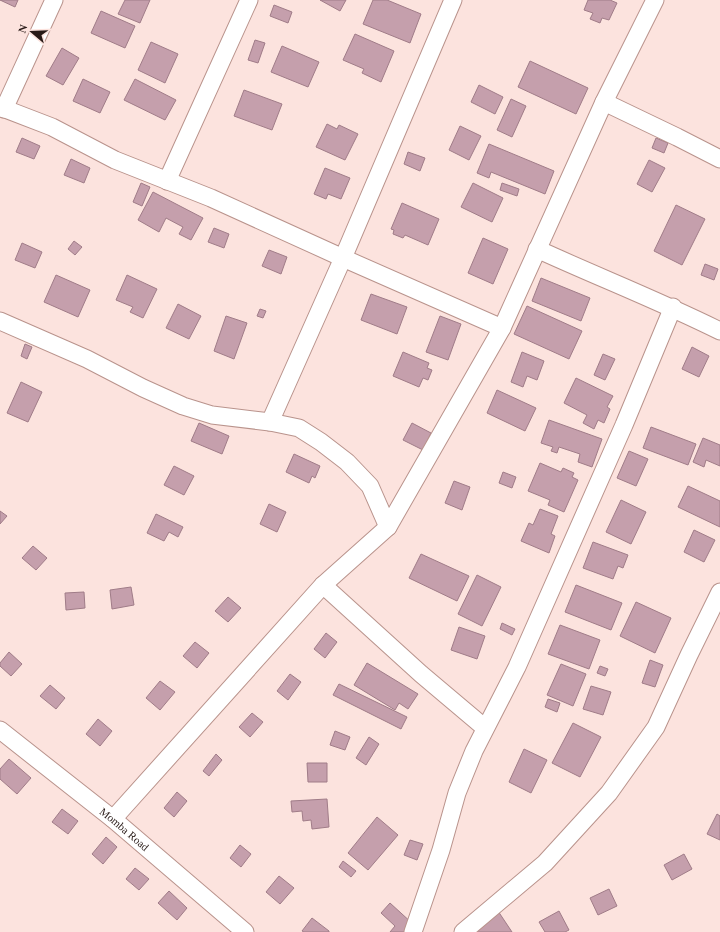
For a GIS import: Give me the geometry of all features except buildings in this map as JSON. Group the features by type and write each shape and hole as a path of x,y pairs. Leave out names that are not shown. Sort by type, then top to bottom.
{"street":[{"path":"54,0 2,108 52,127 115,160 211,198 502,328"},
{"path":"168,181 249,0"},
{"path":"270,422 343,258 453,0"},
{"path":"113,818 323,585 388,527 502,328 604,102 655,0"},
{"path":"604,102 720,159"},
{"path":"537,249 606,281 673,308 720,331"},
{"path":"413,932 441,850 457,793 474,751 518,667 673,308"},
{"path":"0,321 87,359 182,406 212,415 270,422 299,428 321,442 347,462 370,486 388,527"},
{"path":"323,585 421,674 485,728"},
{"path":"463,932 545,863 609,793 656,727 720,592"},
{"name":"Momba Road","path":"0,730 113,818 245,932"}]}
